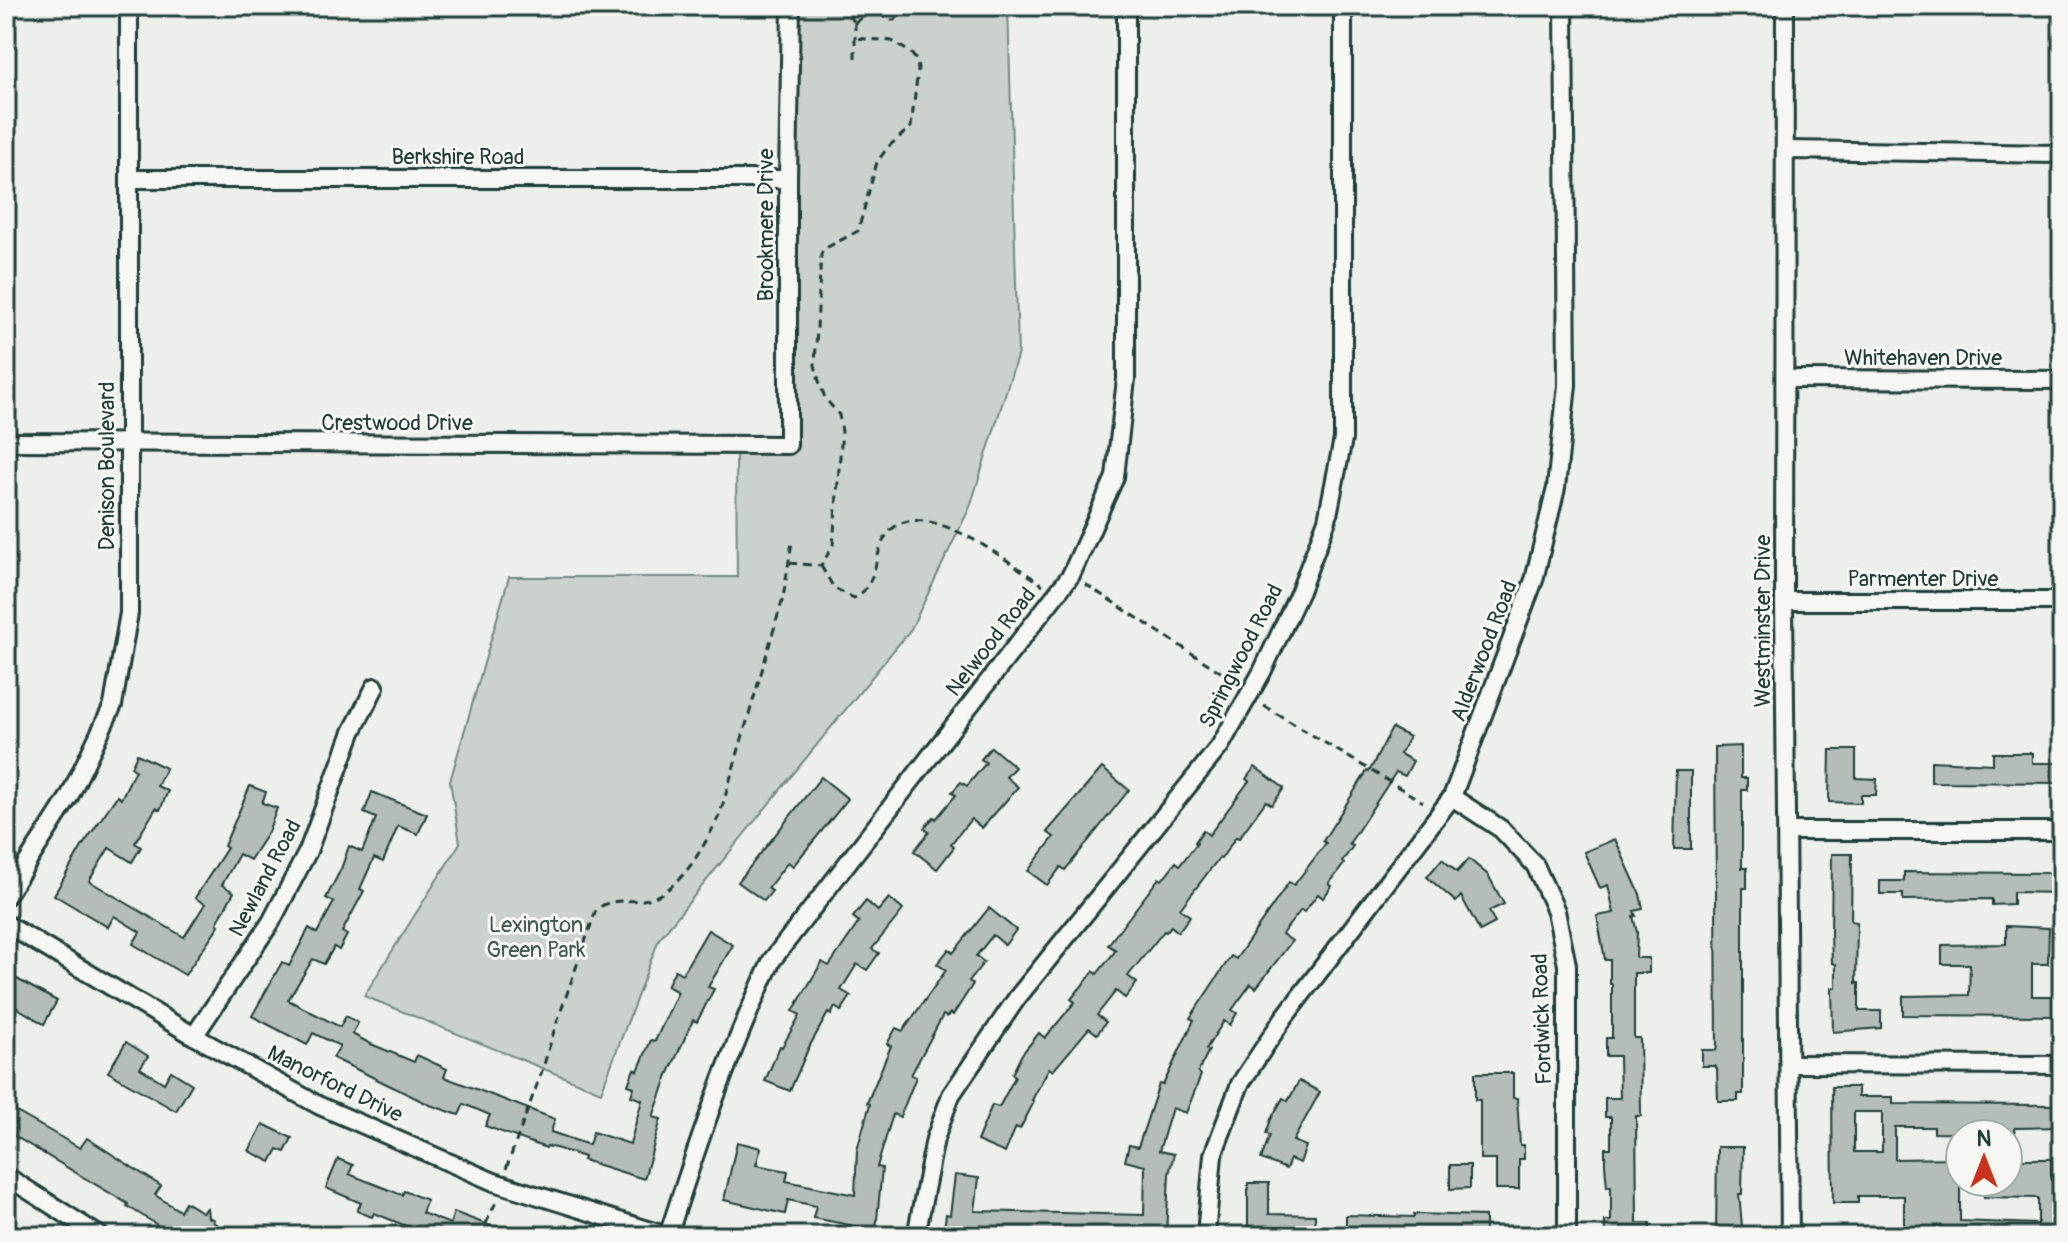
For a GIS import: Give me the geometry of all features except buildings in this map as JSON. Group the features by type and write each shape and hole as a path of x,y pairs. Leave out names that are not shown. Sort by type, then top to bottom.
{"street":[{"name":"Denison Boulevard","path":"6,896 69,797 113,705 129,613 129,6"},
{"name":"Brookmere Drive","path":"788,445 791,6"},
{"name":"Nelwood Road","path":"667,1236 733,1045 772,960 1071,575 1115,477 1126,379 1126,6"},
{"name":"Springwood Road","path":"916,1236 935,1139 951,1095 1017,998 1220,746 1262,672 1300,591 1327,520 1343,439 1343,6"},
{"name":"Alderwood Road","path":"1206,1236 1213,1155 1240,1084 1283,1019 1452,797 1534,580 1556,488 1567,385 1564,6"},
{"name":"Westminster Drive","path":"1785,6 1784,601 1790,1236"},
{"path":"1786,150 2062,154"},
{"name":"Berkshire Road","path":"129,179 788,179"},
{"name":"Whitehaven Drive","path":"1785,379 2062,380"},
{"name":"Crestwood Drive","path":"6,442 129,445 788,445"},
{"name":"Parmenter Drive","path":"1784,601 2062,601"},
{"name":"Newland Road","path":"194,1036 271,922 308,851 352,732 375,687"},
{"name":"Fordwick Road","path":"1452,797 1501,829 1535,865 1556,911 1567,965 1567,1236"},
{"path":"1787,831 2062,831"},
{"name":"Manorford Drive","path":"6,924 194,1036 320,1106 494,1182 667,1236"},
{"path":"1789,1064 2062,1065"},
{"path":"6,1176 100,1236"}],"path":[{"path":"838,6 855,22 855,61"},
{"path":"855,22 872,11 880,13 887,20 894,20 910,6"},
{"path":"821,566 833,545 842,431 839,415 825,398 815,365 819,262 824,249 858,231 877,162 888,147 911,127 918,70 917,61 901,45 880,39 855,38"},
{"path":"821,566 834,588 854,598 862,594 873,574 886,536 902,522 918,519 948,527 1044,585"},
{"path":"505,1172 596,910 608,903 654,897 670,887 710,835 720,814 783,598 792,542"},
{"path":"789,563 821,566"},
{"path":"1085,584 1239,684"},
{"path":"1264,706 1423,802"},
{"path":"480,1236 497,1200"}],"green space":[{"name":"Lexington Green Park","path":"797,6 1008,6 1018,353 970,507 911,629 659,939 601,1092 364,996 460,843 450,781 509,577 737,577 736,454 776,454 793,442"}]}
